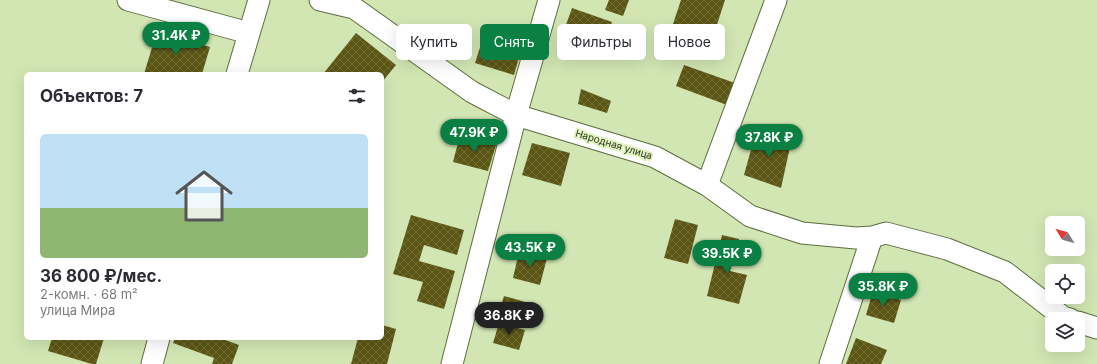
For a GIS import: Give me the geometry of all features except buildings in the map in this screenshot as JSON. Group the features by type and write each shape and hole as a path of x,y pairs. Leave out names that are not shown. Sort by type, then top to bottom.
{"street":[{"path":"128,0 250,33"},
{"path":"238,72 259,0"},
{"name":"Народная улица","path":"320,0 354,8 472,92 516,115 655,156 707,185 750,216 802,232 856,238 872,237 886,233 947,249 1005,272 1057,312"},
{"path":"452,364 516,115 549,0"},
{"path":"707,185 776,0"},
{"path":"830,364 872,237"},
{"path":"1085,324 1097,328"},
{"path":"152,364 158,340"}]}
